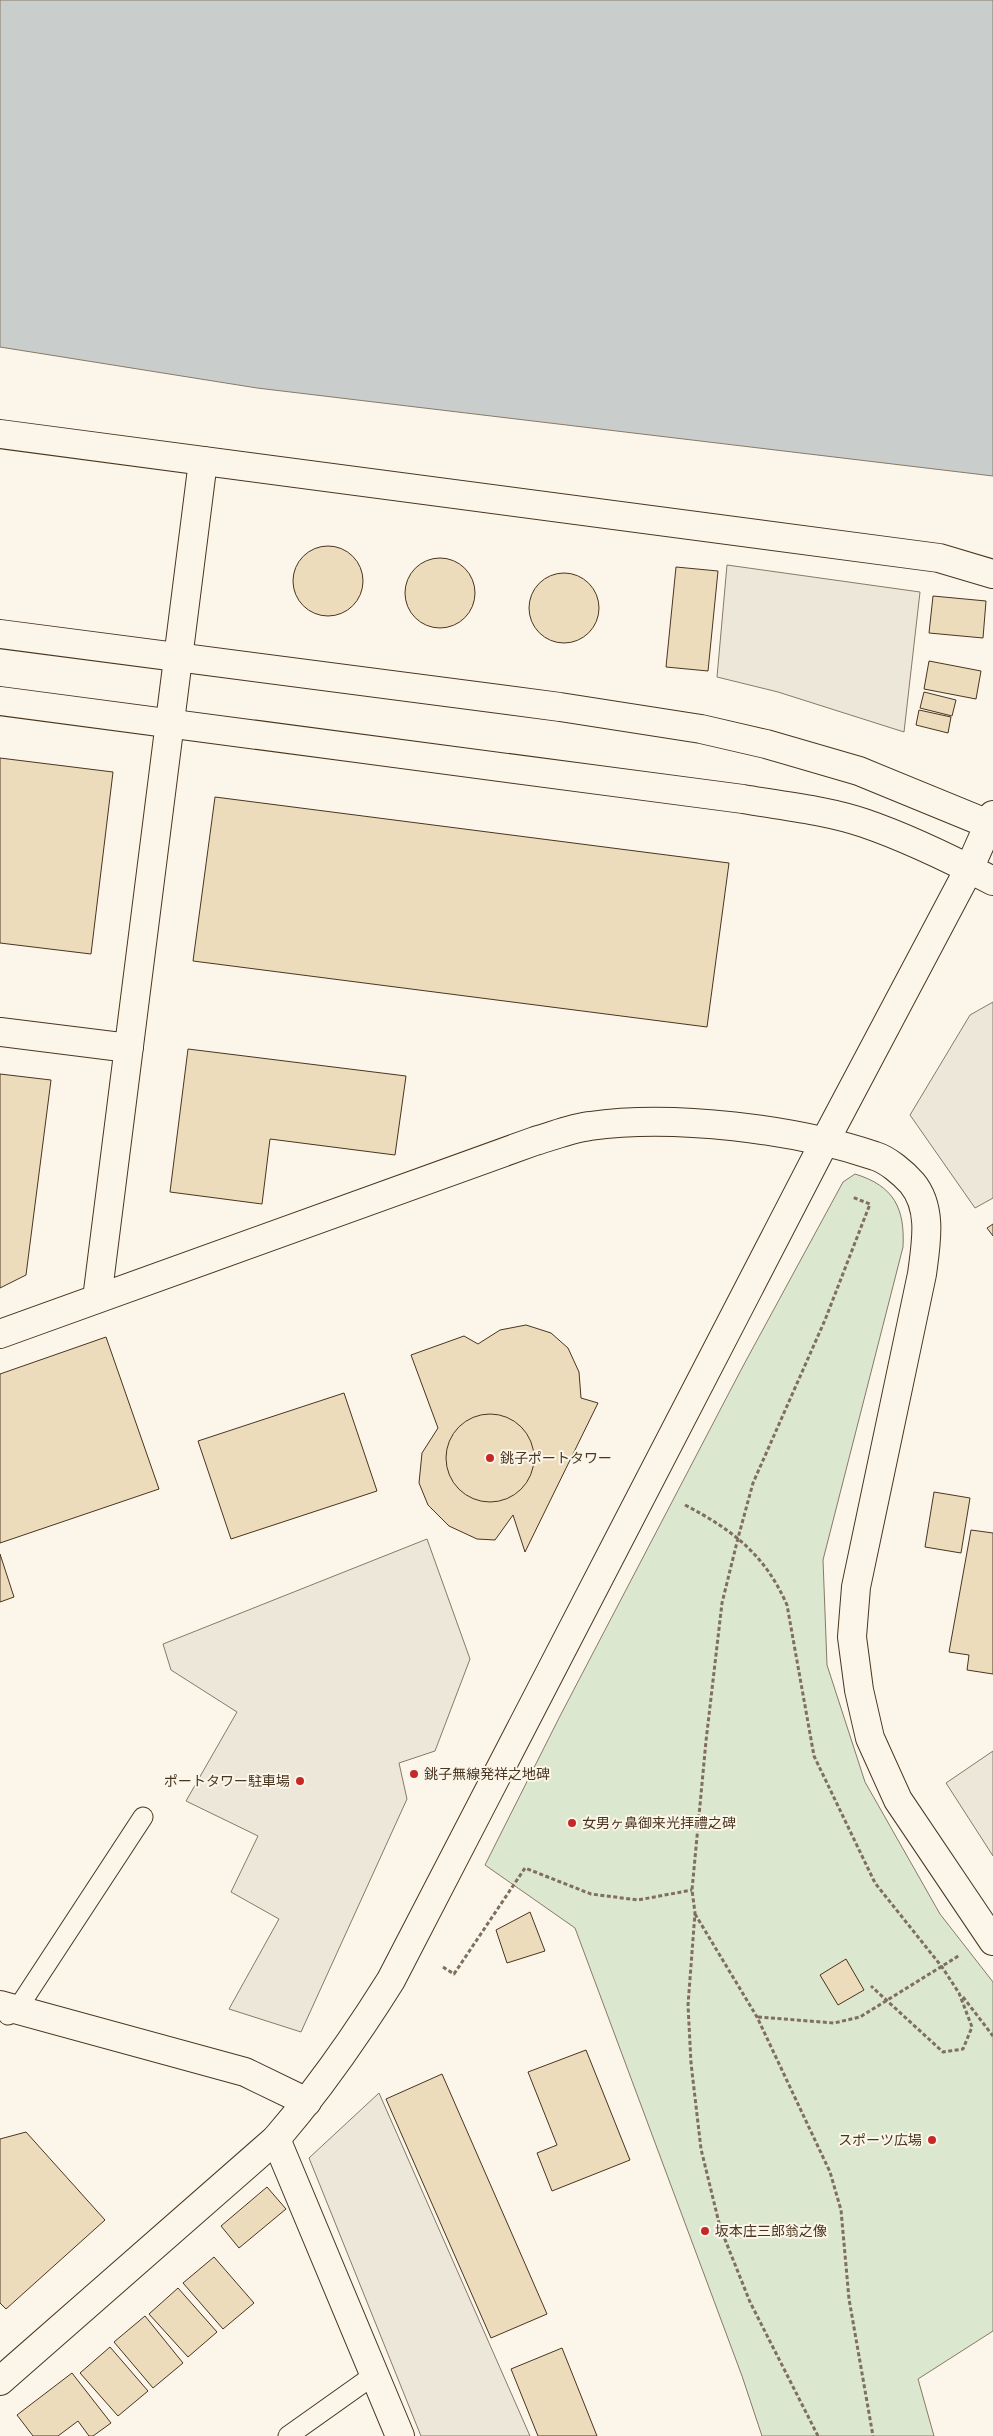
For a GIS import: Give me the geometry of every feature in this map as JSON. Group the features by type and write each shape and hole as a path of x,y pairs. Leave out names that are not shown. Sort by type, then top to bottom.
{"street":[{"path":"0,434 939,558 993,574"},
{"path":"97,1299 172,724 178,658 203,461"},
{"path":"0,634 550,706 701,729 766,744 859,771 992,822 981,875 824,1141 392,1980 352,2041 307,2102 276,2139 0,2381"},
{"path":"0,701 743,799 812,811 862,822 913,842 981,875"},
{"path":"0,1032 129,1048"},
{"path":"0,1334 535,1141 589,1126 677,1121 762,1131 824,1141 876,1156 894,1167 912,1183 925,1207 927,1239 922,1274 856,1587 852,1636 859,1690 870,1738 898,1800 993,1941"},
{"path":"5,2011 245,2072 307,2102"},
{"path":"276,2139 400,2436"}],"lane":[{"path":"5,2011 143,1817"},
{"path":"288,2436 374,2375"}],"path":[{"path":"818,2436 750,2302 720,2227 703,2159 691,2063 688,2005 695,1914 692,1890 706,1741 722,1603 753,1483 825,1320 870,1204 852,1197"},
{"path":"685,1505 716,1521 738,1538 764,1564 777,1583 787,1605 814,1756 842,1818 875,1883 899,1916 942,1967 959,1993 993,2036"},
{"path":"442,1967 454,1974 525,1868 592,1894 638,1900 692,1890"},
{"path":"695,1914 757,2017 830,2172 841,2210 850,2299 873,2436"},
{"path":"757,2017 834,2024 860,2017 942,1967"},
{"path":"871,1986 943,2052 963,2049 972,2027 959,1993"}],"green space":[{"path":"855,1174 879,1185 894,1200 902,1221 903,1247 823,1560 827,1665 865,1782 940,1914 993,1982 993,2331 918,2379 934,2436 762,2436 742,2376 575,1928 485,1865 559,1718 742,1368 843,1182"}],"shaded area":[{"path":"0,0 993,0 993,476 257,388 0,347"},
{"path":"727,565 920,592 904,732 778,692 717,677"},
{"path":"993,1002 993,1198 975,1208 910,1115 970,1015"},
{"name":"ポートタワー駐車場","path":"427,1539 470,1659 435,1751 399,1763 407,1799 301,2032 229,2009 279,1919 231,1892 258,1836 186,1801 237,1712 171,1670 163,1644"},
{"path":"993,1751 993,1856 946,1783"},
{"path":"379,2093 530,2436 421,2436 309,2158"}],"building":[{"path":"328,546 341,549 353,556 360,568 363,581 360,594 353,606 341,613 328,616 315,613 303,606 296,594 293,581 296,568 303,556 315,549"},
{"path":"440,558 453,561 465,568 472,580 475,593 472,606 465,618 453,625 440,628 427,625 415,618 408,606 405,593 408,580 415,568 427,561"},
{"path":"676,567 718,571 708,671 666,667"},
{"path":"564,573 577,576 589,583 596,595 599,608 596,621 589,633 577,640 564,643 551,640 539,633 532,621 529,608 532,595 539,583 551,576"},
{"path":"933,596 986,601 983,638 929,633"},
{"path":"929,661 981,671 976,699 924,689"},
{"path":"924,692 956,700 952,716 920,708"},
{"path":"919,710 951,717 948,733 916,725"},
{"path":"0,758 113,772 91,954 0,943"},
{"path":"215,797 729,863 707,1027 193,961"},
{"path":"188,1049 406,1076 395,1155 270,1139 262,1204 170,1192"},
{"path":"0,1074 51,1080 26,1275 0,1288"},
{"path":"993,1224 993,1236 987,1228"},
{"path":"526,1325 551,1333 568,1348 579,1372 581,1398 598,1403 525,1552 513,1515 495,1540 477,1539 449,1526 428,1505 419,1483 422,1453 438,1428 411,1355 464,1336 478,1344 500,1330"},
{"path":"106,1337 159,1489 0,1543 0,1374"},
{"path":"344,1393 377,1491 231,1539 198,1441"},
{"name":"銚子ポートタワー","path":"490,1414 507,1417 515,1421 527,1433 531,1441 534,1458 531,1475 527,1483 515,1495 507,1499 490,1502 473,1499 465,1495 453,1483 449,1475 446,1458 449,1441 453,1433 465,1421 473,1417"},
{"path":"934,1492 970,1498 961,1553 925,1547"},
{"path":"971,1530 993,1533 993,1674 967,1670 969,1655 949,1652"},
{"path":"0,1554 14,1597 0,1602"},
{"path":"530,1912 545,1951 507,1963 496,1930"},
{"path":"846,1959 864,1990 838,2005 820,1975"},
{"path":"586,2050 630,2160 552,2191 537,2153 557,2145 528,2072"},
{"path":"442,2074 547,2314 491,2338 386,2099"},
{"path":"26,2132 105,2220 6,2309 0,2303 0,2139"},
{"path":"267,2187 286,2209 239,2248 221,2226"},
{"path":"214,2257 254,2303 223,2329 183,2283"},
{"path":"178,2288 217,2332 188,2357 149,2314"},
{"path":"145,2316 183,2363 153,2388 114,2342"},
{"path":"110,2347 148,2391 118,2416 80,2373"},
{"path":"562,2348 597,2436 538,2436 511,2369"},
{"path":"72,2373 111,2423 93,2436 89,2436 78,2421 58,2436 33,2436 17,2415"}],"place":[{"name":"銚子ポートタワー","path":"490,1458"},
{"name":"銚子無線発祥之地碑","path":"414,1774"},
{"name":"ポートタワー駐車場","path":"300,1781"},
{"name":"女男ヶ鼻御来光拝禮之碑","path":"572,1823"},
{"name":"スポーツ広場","path":"932,2140"},
{"name":"坂本庄三郎翁之像","path":"705,2231"}]}
